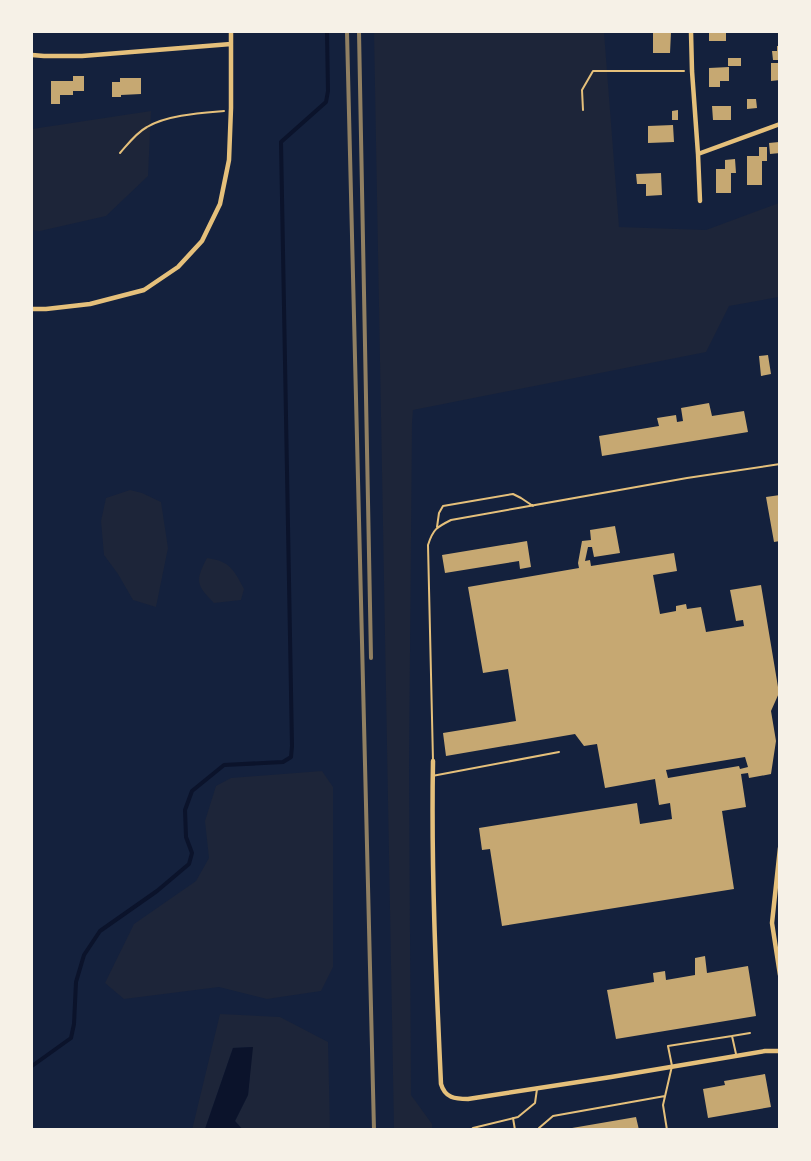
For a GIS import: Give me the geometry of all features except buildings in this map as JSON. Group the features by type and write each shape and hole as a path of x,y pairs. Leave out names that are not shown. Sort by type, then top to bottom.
{"street":[{"path":"32,309 90,304 144,290 178,267 202,241 220,204 229,160 231,32"},
{"path":"691,32 700,201"},
{"path":"32,55 82,56 231,44"},
{"path":"698,154 780,124"},
{"path":"433,761 432,821 441,1084 446,1094 451,1098 468,1099 736,1055 765,1051 780,1052"},
{"path":"780,848 772,923 780,975"}],"lane":[{"path":"433,761 428,544 437,527 452,520 687,478 780,464"},
{"path":"437,527 439,513 443,506 513,494 533,506"},
{"path":"432,776 559,752"},
{"path":"667,1130 663,1105 672,1066 668,1046 750,1033"},
{"path":"732,1036 736,1055"},
{"path":"471,1130 518,1117 535,1103 537,1089"},
{"path":"539,1130 553,1116 665,1096"},
{"path":"513,1118 514,1130"}],"path":[{"path":"583,110 582,90 593,71 692,71"},
{"path":"120,153 139,132 163,120 231,111"}],"shaded area":[{"path":"374,32 604,32 619,227 706,230 779,203 779,297 729,306 706,352 413,410 409,768 411,1095 432,1124 432,1129 394,1129"},
{"path":"151,111 148,176 106,216 40,231 32,230 32,129"},
{"path":"130,490 161,502 168,548 156,607 133,600 104,555 101,521 106,498"},
{"path":"207,558 221,561 234,572 244,589 241,600 214,603 204,592 199,578"},
{"path":"322,771 333,787 333,967 321,991 267,999 219,987 124,999 105,983 134,924 196,881 209,858 205,821 216,786 231,778"},
{"path":"220,1014 280,1017 328,1042 330,1129 242,1129 235,1121 248,1095 252,1047 233,1048 205,1129 192,1130"},
{"path":"253,1047 248,1095 235,1121 242,1129 205,1129 233,1048"}],"waterway":[{"path":"32,1066 71,1038 76,982 84,955 100,931 157,891 189,864 192,853 186,837 185,810 192,791 224,765 283,762 291,757 281,142 326,102 328,91 327,32"}],"railway":[{"path":"347,32 374,1130"},
{"path":"359,32 371,658"}]}
